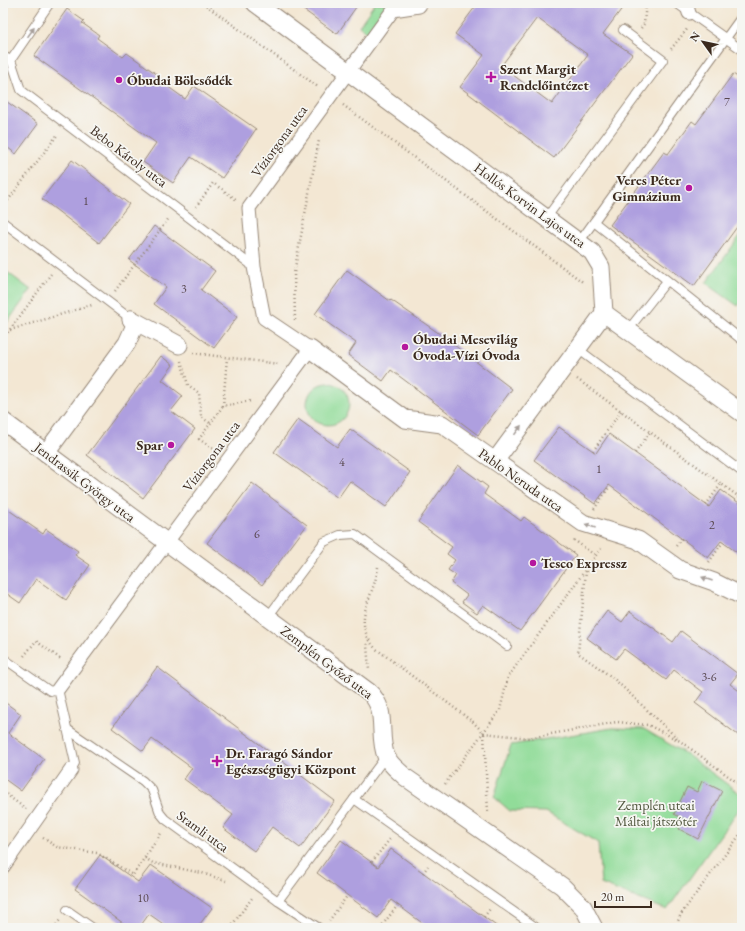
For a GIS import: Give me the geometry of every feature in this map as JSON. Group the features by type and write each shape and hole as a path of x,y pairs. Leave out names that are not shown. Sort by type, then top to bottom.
{"street":[{"name":"Hollós Korvin Lajos utca","path":"255,3 580,241 592,252 601,267 604,313"},
{"name":"Víziorgona utca","path":"249,208 331,96 342,68 393,10 418,6 421,3"},
{"path":"249,208 254,267 264,318 310,349"},
{"path":"495,461 604,313 742,413"},
{"path":"132,319 179,345"},
{"path":"46,453 127,343 135,325 132,319"},
{"name":"Víziorgona utca","path":"58,689 310,349"},
{"name":"Pablo Neruda utca","path":"310,349 405,419 442,424 583,523 638,540 680,570 699,576 742,596"},
{"name":"Jendrassik György utca","path":"3,421 166,542"},
{"name":"Zemplén Győző utca","path":"166,542 369,692 380,705 386,756"},
{"path":"386,756 405,777 562,886 583,907 594,928"},
{"path":"3,867 71,770"}],"lane":[{"path":"7,58 50,3"},
{"path":"676,3 742,50"},
{"path":"580,241 742,16"},
{"path":"547,217 663,60 623,30"},
{"name":"Bebo Károly utca","path":"7,58 21,90 254,267"},
{"path":"3,222 132,319"},
{"path":"594,222 742,340"},
{"path":"628,330 667,281"},
{"path":"578,349 742,472"},
{"path":"267,618 324,542 340,534 355,534 507,646"},
{"path":"3,658 50,691 58,689 76,763 71,770"},
{"name":"Sramli utca","path":"67,729 143,781 155,797 160,813 169,822 259,888 318,928"},
{"path":"278,901 386,756"},
{"path":"354,799 537,928"},
{"path":"67,910 92,928"}],"path":[{"path":"203,3 576,277 584,283 587,290"},
{"path":"634,38 644,24 646,3"},
{"path":"663,60 690,12"},
{"path":"3,207 66,124"},
{"path":"295,339 294,273 320,134"},
{"path":"189,217 213,183 249,208"},
{"path":"10,330 107,301 176,208"},
{"path":"3,339 58,264"},
{"path":"179,345 196,354 297,367"},
{"path":"179,345 182,368 188,385 199,393 201,417 210,424"},
{"path":"227,358 223,406 199,439 229,460"},
{"path":"563,370 742,499"},
{"path":"223,406 262,400 271,402"},
{"path":"592,451 621,411"},
{"path":"635,453 650,432"},
{"path":"706,505 721,484"},
{"path":"583,523 610,486"},
{"path":"435,797 500,710 508,677 612,533"},
{"path":"699,576 723,542"},
{"path":"378,551 377,578 363,621 364,632 375,648 473,722 484,733 529,738 617,722 632,722 648,725 680,741"},
{"path":"586,570 578,653 613,678 680,741 742,786"},
{"path":"369,640 367,645 370,680 369,692"},
{"path":"16,667 36,641 74,668"},
{"path":"484,733 489,836"},
{"path":"3,792 57,847 98,853 133,875 169,822"},
{"path":"372,862 397,829"},
{"path":"675,928 681,914 742,832"},
{"path":"145,858 153,863 202,873 229,882"},
{"path":"230,928 259,888"},
{"path":"328,923 348,896"},
{"path":"380,928 398,905"}],"green space":[{"path":"375,3 388,3 381,20 377,18 368,33 359,26"},
{"path":"742,233 742,301 738,306 706,283"},
{"path":"3,269 31,290 3,328"},
{"path":"324,383 332,383 340,386 346,392 349,404 346,416 340,422 332,425 324,425 316,422 310,416 307,408 307,400 310,392 316,386"},
{"name":"Zemplén utcai Máltai játszótér","path":"612,728 644,729 686,754 742,795 742,805 667,910 601,884 598,843 546,812 510,811 494,797 511,745"}],"building":[{"path":"294,3 359,3 337,34"},
{"name":"Szent Margit Rendelőintézet","path":"478,3 626,3 603,34 632,54 554,158 460,87 484,55 455,34","holes":["537,18 588,55 552,104 501,66"]},
{"path":"67,9 84,21 82,23 99,35 97,38 123,57 127,53 158,75 156,78 185,99 194,86 256,129 222,178 191,157 173,183 143,162 156,143 34,56"},
{"name":"Veres Péter Gimnázium","path":"733,74 742,80 742,220 694,286 610,225 664,152 668,154 692,121 696,124"},
{"path":"3,99 38,124 16,154 3,144"},
{"path":"72,160 129,204 99,243 42,199"},
{"path":"154,226 215,271 201,290 237,317 214,348 154,304 166,287 129,260"},
{"name":"Óbudai Mesevilág Óvoda-Vízi Óvoda","path":"347,270 437,332 512,389 478,435 391,370 383,381 348,355 356,343 315,314"},
{"path":"161,356 173,365 162,380 183,396 171,411 195,429 143,498 87,455"},
{"path":"298,419 337,447 350,429 410,472 386,507 350,481 338,498 274,452"},
{"path":"559,427 596,453 609,434 709,507 721,490 742,505 742,556 721,541 708,558 609,485 595,504 534,460"},
{"path":"458,465 488,487 484,494 521,521 524,517 576,555 520,631 483,605 477,613 462,602 467,595 451,583 456,575 448,570 455,560 447,554 452,547 418,522"},
{"path":"252,483 307,525 262,585 207,543"},
{"path":"3,506 43,534 46,529 78,551 75,555 90,565 66,600 36,579 20,603 3,591"},
{"path":"607,611 622,622 630,611 673,642 681,631 738,674 730,684 742,693 742,738 695,703 703,692 674,670 666,680 624,649 616,659 587,638"},
{"name":"Dr. Faragó Sándor Egészségügyi Központ","path":"157,667 335,801 300,848 272,827 254,851 223,828 233,815 184,779 192,768 152,739 143,751 112,728"},
{"path":"3,701 21,714 8,733 44,759 21,791 3,778"},
{"path":"702,781 722,791 698,839 679,829 684,819 674,814 687,787 697,792"},
{"path":"341,840 378,867 391,849 499,928 429,928 391,900 378,918 317,873"},
{"path":"100,855 138,882 151,865 212,908 197,928 169,928 149,914 139,928 130,928 75,889"}],"place":[{"name":"Szent Margit Rendelőintézet","path":"491,77"},
{"name":"Óbudai Bölcsődék","path":"119,80"},
{"name":"Veres Péter Gimnázium","path":"689,188"},
{"name":"Óbudai Mesevilág Óvoda-Vízi Óvoda","path":"405,347"},
{"name":"Spar","path":"171,445"},
{"name":"Tesco Expressz","path":"533,563"},
{"name":"Dr. Faragó Sándor Egészségügyi Központ","path":"217,761"}]}
